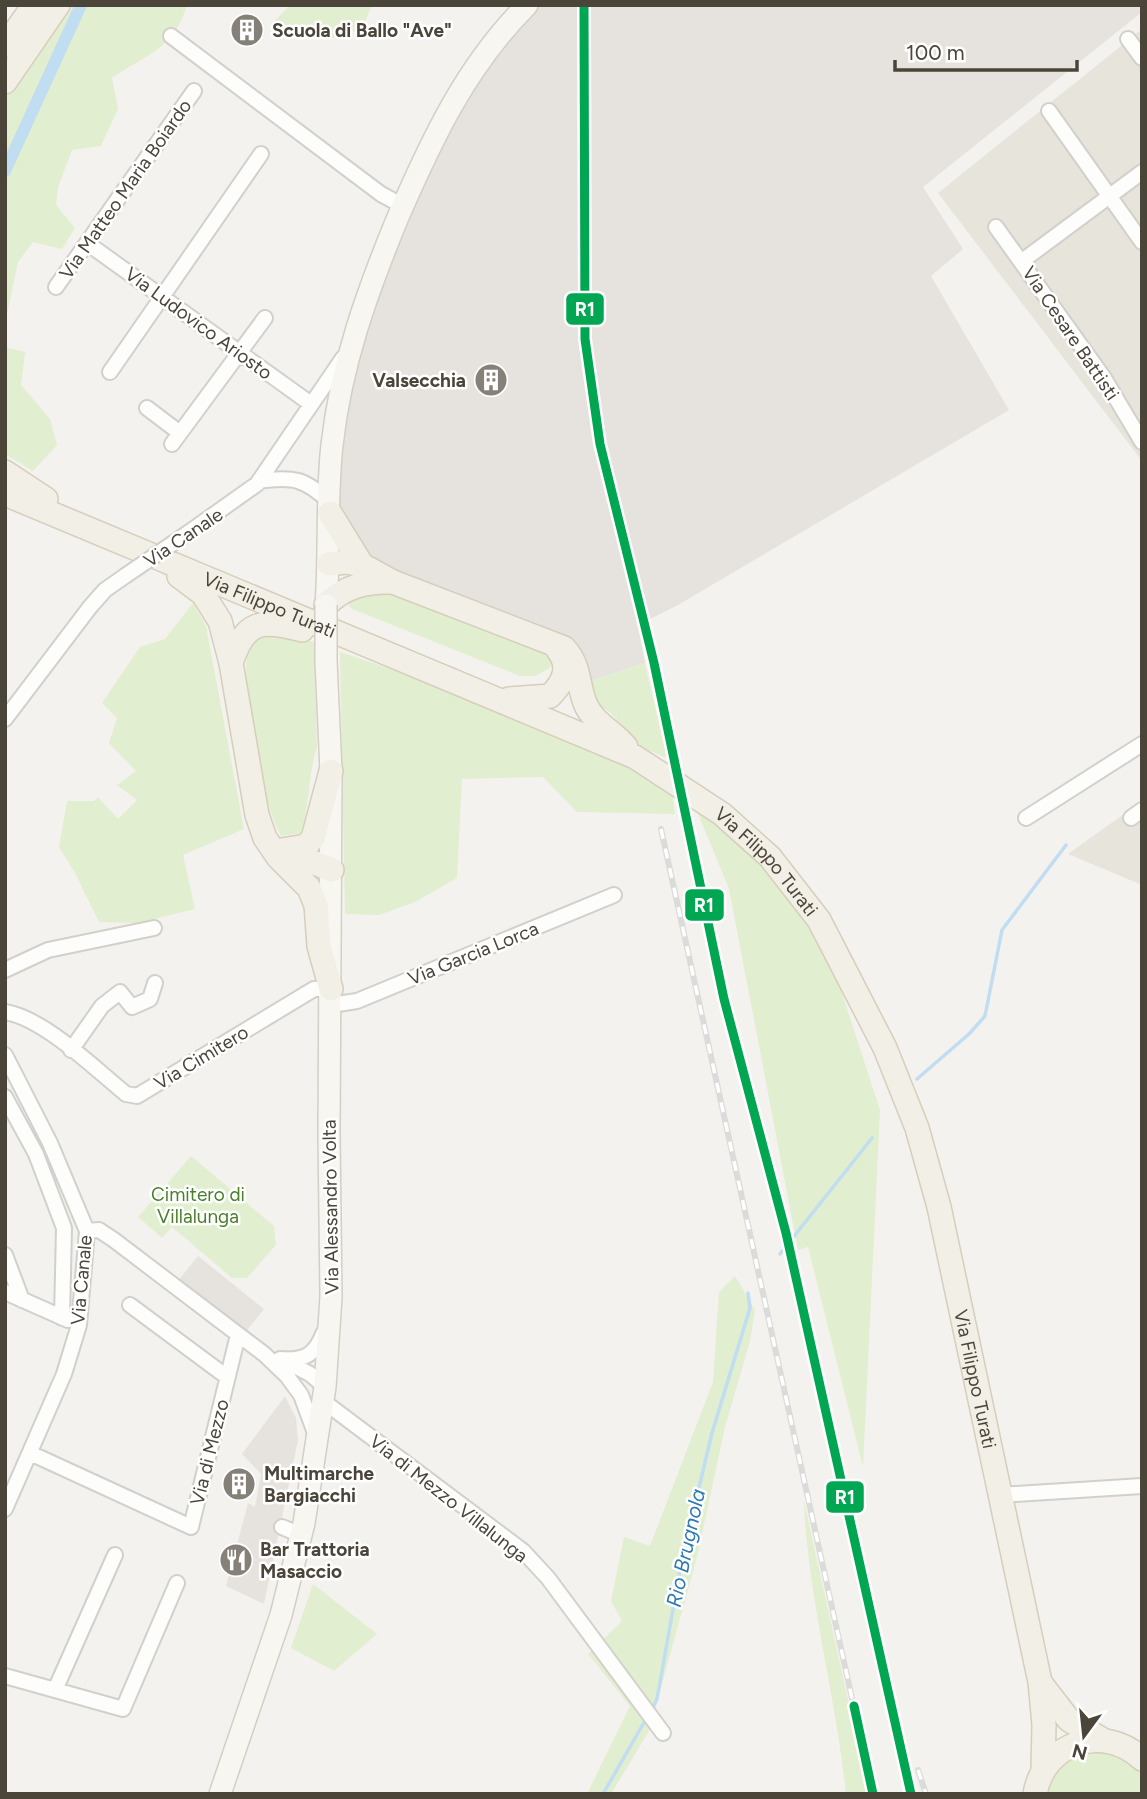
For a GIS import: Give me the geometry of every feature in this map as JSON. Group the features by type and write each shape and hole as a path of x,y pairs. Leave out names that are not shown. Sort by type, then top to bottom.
{"main road":[{"path":"5,46 34,5"},
{"path":"5,82 58,5"},
{"name":"Via Canale","path":"326,605 331,448 349,348 370,286 435,133 468,76 527,5"},
{"path":"5,472 117,540 151,557 203,594 220,621 231,663 252,793 279,851 309,888 316,905 319,946 331,997"},
{"name":"Via Filippo Turati","path":"5,494 635,757 692,792 751,837 798,889 839,953 885,1048 925,1154 1040,1682 1044,1725 1043,1769"},
{"path":"330,508 376,576"},
{"path":"329,564 376,576 552,642 573,658 585,703 593,717 620,739 635,757"},
{"path":"326,605 335,595 376,576"},
{"name":"Via Alessandro Volta","path":"220,1794 281,1615 291,1531 317,1444 324,1394 331,1297 332,870 326,605"},
{"path":"231,663 241,637 259,624 280,624 359,643"},
{"path":"494,698 540,699 550,696 564,679 566,668 561,653 552,642"},
{"path":"279,851 306,846 313,838 331,771"},
{"path":"279,851 332,870"},
{"name":"Via Filippo Turati","path":"1040,1682 1069,1720 1103,1740 1123,1745 1141,1758"},
{"path":"1035,1794 1043,1769 1054,1756 1069,1746 1086,1740 1103,1740"}],"street":[{"path":"171,36 381,194 403,206"},
{"path":"1128,39 1142,58"},
{"name":"Via Matteo Maria Boiardo","path":"56,287 194,91"},
{"path":"1049,111 1142,242"},
{"path":"110,372 261,154"},
{"path":"1022,261 1142,172"},
{"name":"Via Cesare Battisti","path":"996,227 1104,378 1142,442"},
{"name":"Via Ludovico Ariosto","path":"88,243 311,404"},
{"path":"147,408 176,438 265,318"},
{"name":"Via Canale","path":"5,719 105,590 228,507 260,481 349,348"},
{"path":"280,454 289,478"},
{"path":"260,481 289,478 307,483 330,508"},
{"path":"1026,818 1142,744"},
{"name":"Via Garcia Lorca","path":"331,997 357,1001 614,895"},
{"path":"5,970 48,950 154,928"},
{"path":"71,1050 102,1006 120,992 132,1007 150,999 155,983"},
{"name":"Via Cimitero","path":"9,1009 71,1050 126,1094 137,1096 314,989 331,997"},
{"name":"Via Canale","path":"5,1055 50,1143 87,1231 79,1325 64,1374 30,1452 10,1484 5,1509"},
{"name":"Via Canale","path":"5,1097 36,1154 64,1228 62,1318"},
{"path":"87,1231 99,1230 114,1240 264,1354 287,1376 301,1395 317,1444"},
{"path":"5,1255 22,1300"},
{"path":"5,1292 79,1325"},
{"path":"280,1359 306,1357 317,1349 325,1330 331,1297"},
{"name":"Via di Mezzo","path":"130,1305 227,1377"},
{"name":"Via di Mezzo","path":"30,1452 191,1527 237,1335"},
{"name":"Via di Mezzo Villalunga","path":"264,1354 310,1374 324,1394 523,1551 548,1578 663,1732"},
{"path":"287,1376 324,1394"},
{"path":"1000,1495 1142,1486"},
{"path":"55,1690 115,1555"},
{"path":"5,1676 123,1709 177,1583"}],"shaded area":[{"path":"536,5 1142,5 1142,12 923,187 963,249 931,276 1009,410 678,605 638,625 645,663 586,682 579,657 364,560 340,518 338,482 344,411 356,350 409,208 470,81"},
{"path":"1142,29 1142,461 938,193"},
{"path":"1142,801 1142,885 1068,854"},
{"path":"198,1256 264,1309 245,1333 178,1281"},
{"path":"285,1396 296,1418 298,1440 264,1604 226,1586 248,1503 255,1507 261,1474 242,1454"}],"green space":[{"path":"69,5 187,5 175,32 167,41 112,78 118,109 101,146 72,150 58,187 56,205 75,228 62,249 33,242 18,262 5,324 5,99"},
{"path":"290,5 372,5 367,18 353,32 342,37 318,38 272,24"},
{"path":"5,347 25,352 21,385 50,419 57,445 33,471 5,454"},
{"path":"383,587 550,653 551,667 536,676 520,676 350,608 347,595"},
{"path":"193,603 206,626 244,829 183,855 195,909 137,923 99,922 59,847 67,801 94,801 98,797 118,819 137,800 117,785 136,771 109,743 117,718 102,703 140,647 165,639"},
{"path":"277,630 314,642 317,747 301,833 281,836 272,817 258,767 249,713 246,661 248,640"},
{"path":"340,652 470,696 625,766 672,792 675,814 577,812 543,777 462,779 457,878 415,902 379,915 345,914"},
{"path":"645,663 667,758 643,748 611,713 592,700 586,682"},
{"path":"697,811 709,816 760,862 803,913 839,984 880,1110 863,1467 808,1247 798,1250 729,889"},
{"name":"Cimitero di Villalunga","path":"191,1156 274,1226 276,1245 247,1278 232,1278 172,1227 162,1238 138,1217"},
{"path":"735,1276 755,1310 750,1341 725,1427 697,1557 649,1731 611,1794 587,1794 630,1706 588,1654 622,1621 611,1601 624,1537 650,1546 713,1382 719,1292"},
{"path":"804,1501 869,1794 846,1794 836,1720 816,1611"},
{"path":"313,1584 377,1634 334,1671 291,1648"},
{"path":"1096,1749 1129,1759 1142,1774 1142,1794 1046,1794 1058,1769 1070,1759"}],"waterway":[{"path":"5,171 81,5"},
{"name":"Rio Brugnola","path":"917,1079 969,1034 985,1016 1002,930 1066,845"},
{"name":"Rio Brugnola","path":"780,1254 872,1138"},
{"name":"Rio Brugnola","path":"652,1709 657,1699 682,1559 712,1433 750,1308 748,1293"},
{"name":"Rio Brugnola","path":"603,1794 646,1719"}],"railway":[{"path":"661,829 873,1794"},
{"path":"918,1770 926,1794"}],"transit line":[{"name":"R1","path":"584,5 585,339 600,444 654,663 724,999 786,1233 911,1794"},
{"name":"R1","path":"854,1706 873,1794"}],"place":[{"name":"Scuola di Ballo \"Ave\"","path":"247,30"},
{"name":"Valsecchia","path":"491,380"},
{"name":"Multimarche Bargiacchi","path":"239,1484"},
{"name":"Bar Trattoria Masaccio","path":"236,1560"}]}
